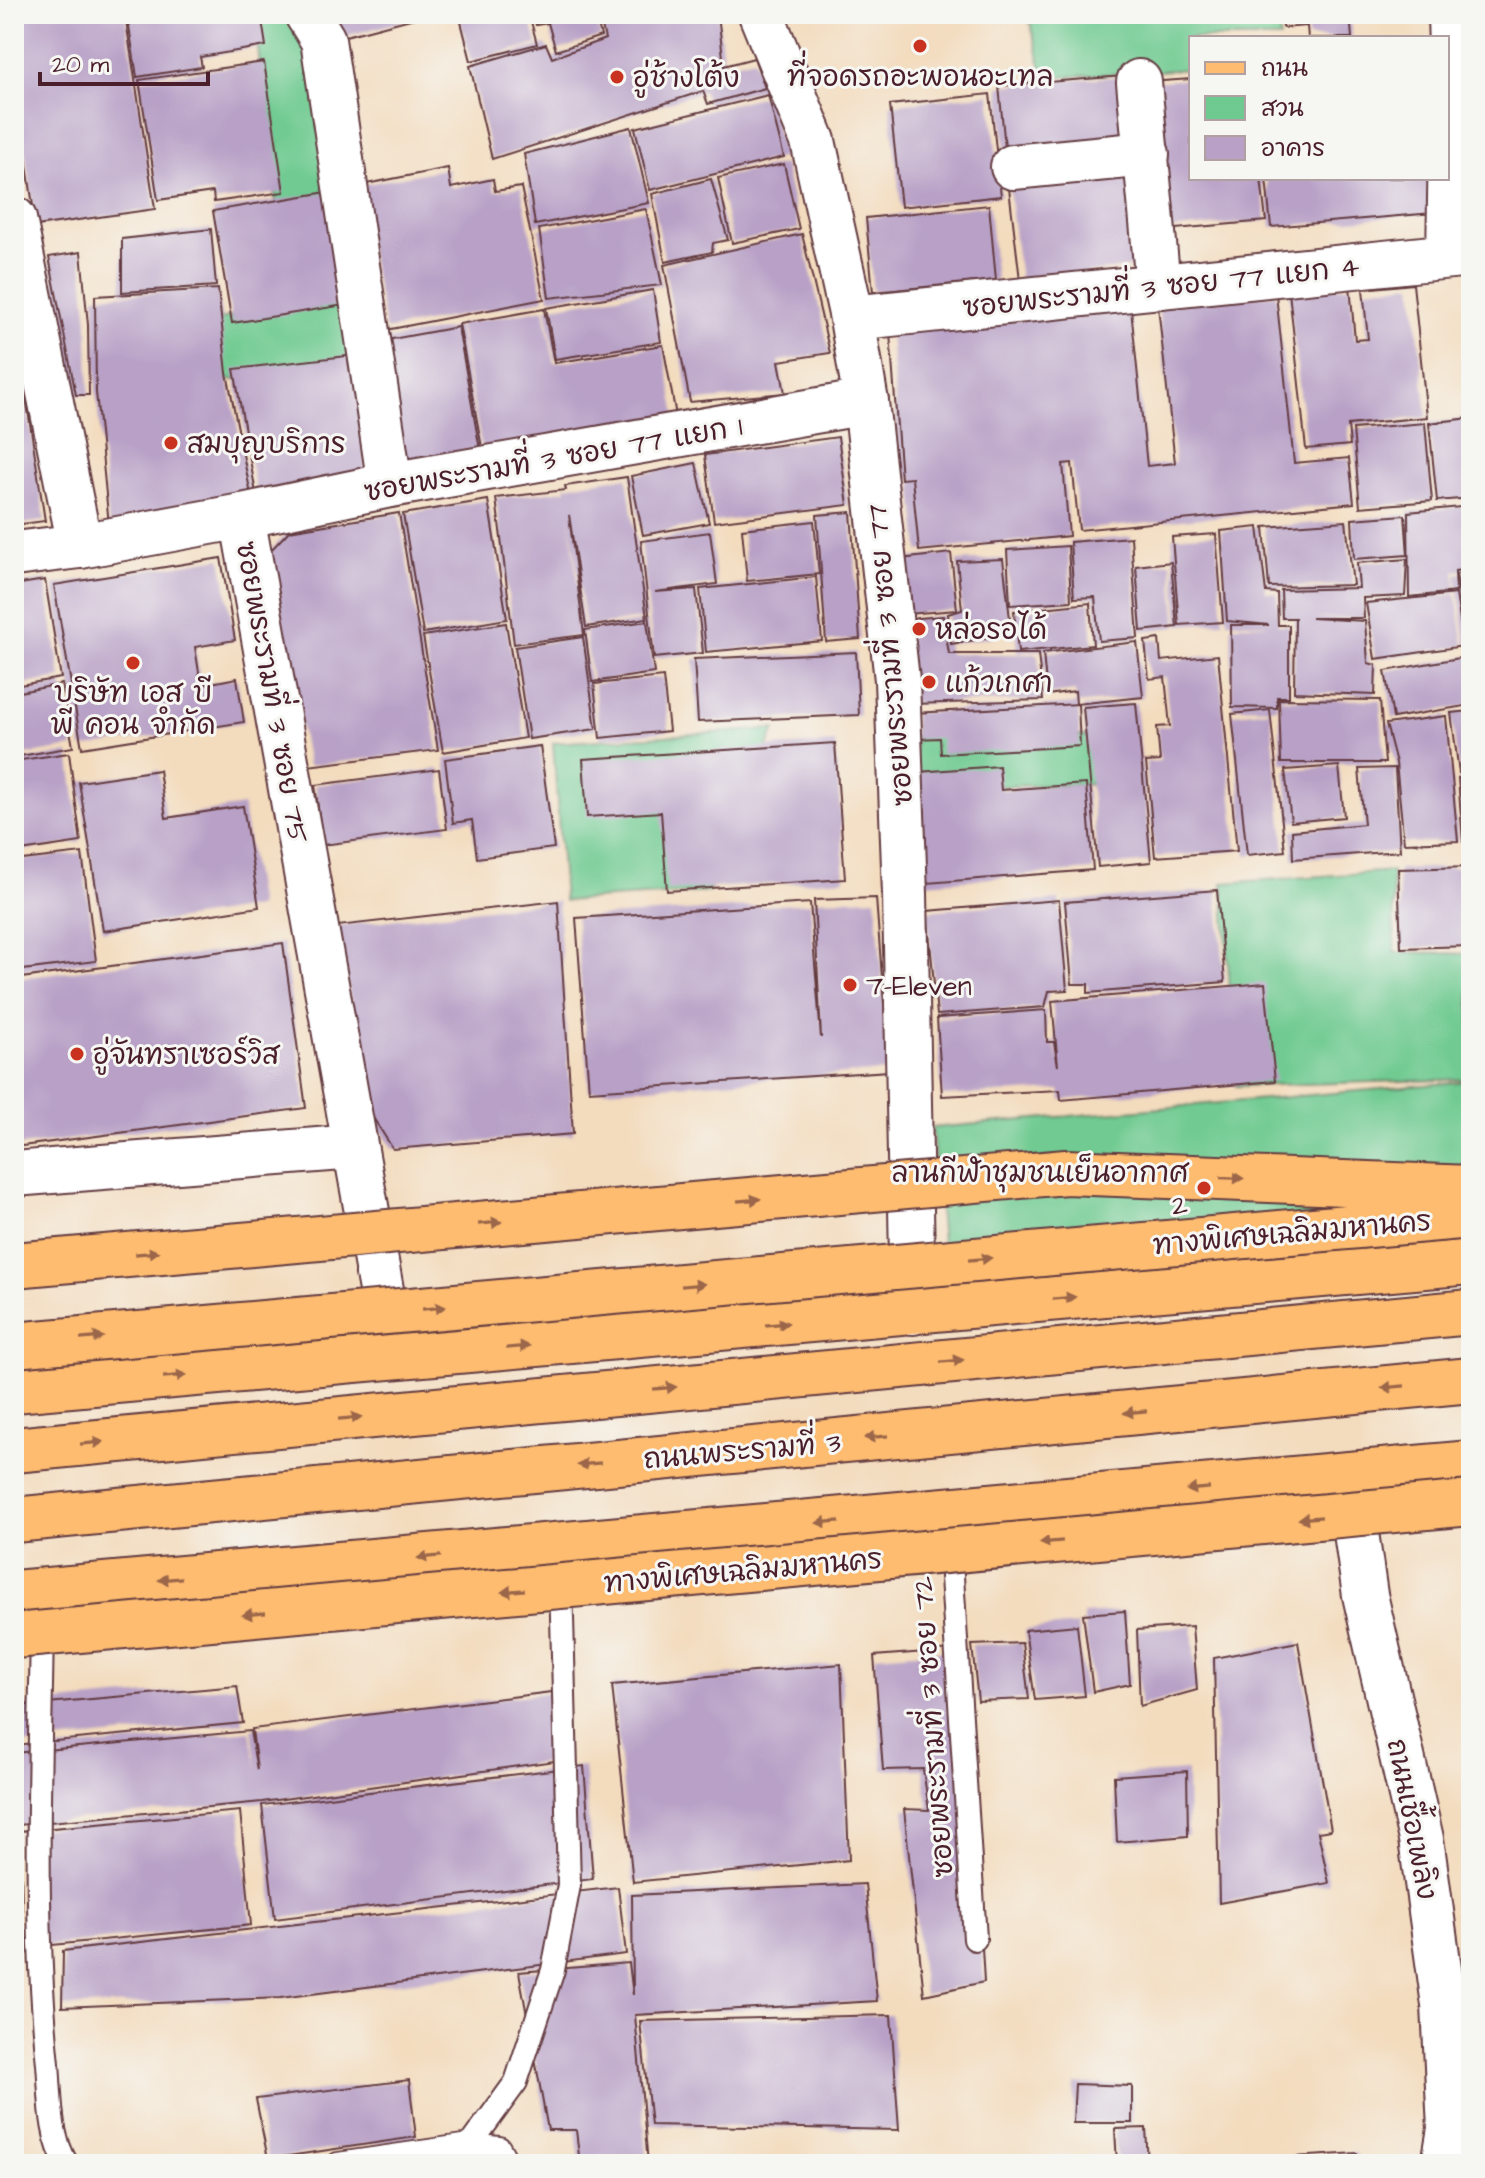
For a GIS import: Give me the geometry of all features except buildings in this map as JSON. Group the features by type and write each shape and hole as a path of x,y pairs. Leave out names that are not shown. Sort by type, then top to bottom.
{"main road":[{"path":"14,1265 1066,1172 1471,1188"},
{"name":"ทางพิเศษเฉลิมมหานคร","path":"14,1345 1471,1216"},
{"path":"14,1390 1471,1262"},
{"path":"14,1450 1471,1312"},
{"name":"ถนนพระรามที่ 3","path":"14,1520 1471,1380"},
{"path":"28,1591 1348,1477 1471,1463"},
{"name":"ทางพิเศษเฉลิมมหานคร","path":"14,1636 1471,1503"}],"street":[{"path":"307,14 323,40 390,485"},
{"name":"ซอยพระรามที่ 3 ซอย 77","path":"761,14 813,141 852,318 866,402 897,680 905,894 913,1312"},
{"path":"1450,14 1460,255"},
{"path":"1139,82 1158,286"},
{"path":"1013,167 1147,154"},
{"path":"14,219 80,546"},
{"name":"ซอยพระรามที่ 3 ซอย 77 แยก 4","path":"852,318 1460,255"},
{"name":"ซอยพระรามที่ 3 ซอย 77 แยก 1","path":"242,516 390,485 866,402"},
{"name":"ซอยพระรามที่ 3 ซอย 75","path":"14,554 80,546 242,516 393,1357"},
{"path":"14,1174 355,1147"},
{"name":"ถนนเชื้อเพลิง","path":"1348,1477 1365,1595 1421,1839 1442,1990 1450,2129 1444,2164"}],"lane":[{"name":"ซอยพระรามที่ 3 ซอย 72","path":"947,1511 975,1939"},
{"path":"470,2145 516,2082 553,1970 569,1885 560,1546"},
{"path":"28,1591 40,1971 56,2143 67,2164"},
{"path":"338,2164 470,2145 499,2148 508,2164"}],"green space":[{"path":"254,14 293,14 307,40 339,199 276,204"},
{"path":"1028,14 1278,14 1280,36 1189,36 1189,69 1044,78"},
{"path":"346,295 362,358 220,382 209,321"},
{"path":"915,727 1100,737 1106,784 914,788"},
{"path":"775,729 709,892 564,901 553,743"},
{"path":"1392,871 1395,952 1469,954 1471,1079 1236,1086 1223,883"},
{"name":"ลานกีฬาชุมชนเย็นอากาศ 2","path":"1471,1081 1471,1248 947,1301 932,1128"}],"place":[{"name":"ที่จอดรถอะพอนอะเทล","path":"920,46"},
{"name":"อู่ช้างโต้ง","path":"617,77"},
{"name":"สมบุญบริการ","path":"171,443"},
{"name":"หล่อรอได้","path":"919,629"},
{"name":"บริษัท เอส บี พี คอน จำกัด","path":"133,663"},
{"name":"แก้วเกศา","path":"929,682"},
{"name":"7-Eleven","path":"850,985"},
{"name":"อู่จันทราเซอร์วิส","path":"77,1054"},
{"name":"ลานกีฬาชุมชนเย็นอากาศ 2","path":"1204,1188"}]}
